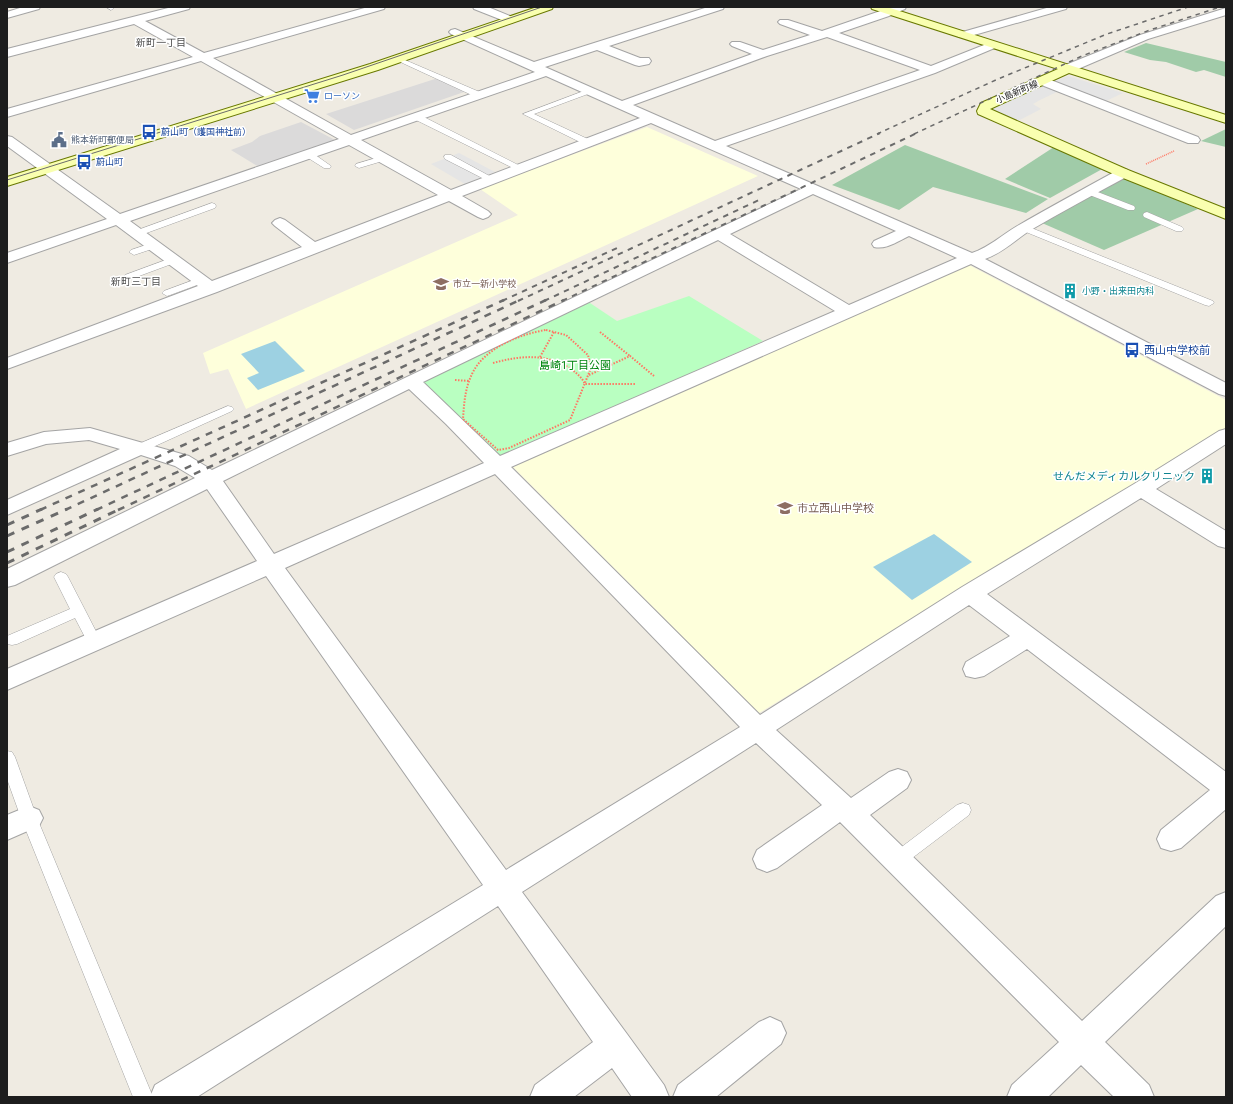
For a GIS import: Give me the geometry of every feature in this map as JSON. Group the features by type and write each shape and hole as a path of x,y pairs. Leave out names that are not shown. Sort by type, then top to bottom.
{"street":[{"path":"7,15 35,7"},
{"path":"7,53 185,7"},
{"path":"478,7 511,20"},
{"path":"7,182 42,167 272,95 398,59 500,16 526,7"},
{"path":"272,95 350,67 511,20 548,7"},
{"path":"7,258 479,95 598,46 719,7"},
{"path":"876,7 895,9 993,45 1226,119"},
{"path":"963,35 1062,7"},
{"path":"7,113 375,8"},
{"path":"622,105 763,54 895,9"},
{"path":"1067,69 1144,38 1226,12"},
{"path":"136,20 201,58 272,95 448,196 483,214"},
{"path":"784,22 825,34 931,70"},
{"path":"460,34 973,259 1226,390"},
{"path":"736,44 763,54"},
{"path":"713,146 931,70 993,45"},
{"path":"598,46 639,62 645,61"},
{"name":"小島新町線","path":"1067,69 986,106 983,111 1123,173 1226,214"},
{"path":"1043,81 1193,140"},
{"path":"412,118 426,129"},
{"path":"7,364 207,284 313,248 652,118"},
{"path":"7,140 42,167 119,219 207,284"},
{"path":"7,173 42,167"},
{"path":"7,680 848,311 961,262 973,259 998,247 1003,241 1024,228 1123,173"},
{"path":"7,578 411,381 813,189"},
{"path":"280,223 313,248"},
{"path":"880,244 908,231"},
{"path":"720,234 848,311"},
{"path":"411,381 453,420 758,728 846,810 1137,1097"},
{"path":"7,450 44,438 90,434 182,461 211,479 270,564 652,1097"},
{"path":"167,1097 758,728 970,593 1141,489 1226,435"},
{"path":"7,502 110,454 138,449"},
{"path":"7,508 138,449"},
{"path":"1141,489 1226,541"},
{"path":"970,593 1226,788"},
{"path":"975,669 1028,637"},
{"path":"767,859 898,780"},
{"path":"1171,839 1226,793"},
{"path":"1024,1097 1082,1044 1226,906"},
{"path":"690,1097 770,1034"},
{"path":"547,1097 616,1045"}],"lane":[{"path":"398,59 479,95"},
{"path":"587,142 527,114 592,91"},
{"path":"412,118 520,168"},
{"path":"308,154 327,166"},
{"path":"448,157 491,179"},
{"path":"359,166 383,158"},
{"path":"1090,192 1131,208"},
{"path":"138,233 212,206"},
{"path":"1147,215 1179,229"},
{"path":"1024,228 1209,303"},
{"path":"134,252 155,245"},
{"path":"128,277 174,260"},
{"path":"167,293 207,284"},
{"path":"138,449 228,409"},
{"path":"61,577 94,641"},
{"path":"12,640 78,611"},
{"path":"7,757 18,823 143,1097"},
{"path":"897,860 962,810"}],"path":[{"path":"538,331 554,331 566,335 588,355 592,368 570,420 509,448 498,450 463,419 464,399 473,372 488,355 503,345 538,331"},
{"path":"540,357 554,331"},
{"path":"600,332 658,380"},
{"path":"589,375 630,356"},
{"path":"487,366 514,358 540,357 565,364 582,376 585,384"},
{"path":"473,372 480,369"},
{"path":"585,384 637,384"}],"shaded area":[{"path":"1146,43 1226,62 1226,77 1204,70 1196,72 1166,62 1150,60 1124,52"},
{"path":"1068,76 1123,93 1104,102 1053,82"},
{"path":"438,78 467,91 354,130 326,114"},
{"path":"1043,85 1059,91 1033,104 1041,109 1014,123 999,116 990,108"},
{"path":"301,122 335,140 259,167 231,150 252,142 260,136"},
{"name":"市立一新小学校","path":"647,127 758,176 246,409 228,369 210,374 203,353 518,215 480,189"},
{"path":"1226,129 1226,147 1201,141"},
{"path":"905,145 1048,199 1026,213 933,187 899,210 832,185"},
{"path":"1054,147 1104,168 1050,198 1005,179"},
{"path":"459,153 495,172 465,184 431,164"},
{"path":"1121,176 1198,209 1104,250 1042,223"},
{"path":"969,265 1226,400 1226,428 759,713 513,467"}],"green space":[{"name":"島崎1丁目公園","path":"689,296 763,341 497,459 417,380 587,301 617,321"}],"water":[{"path":"275,341 305,371 258,390 247,378 259,373 241,354"},
{"path":"934,534 972,562 912,600 873,567"}],"tram line":[{"path":"7,180 343,75 542,7"}],"railway":[{"path":"877,134 998,79 1107,34 1188,7"},
{"path":"914,134 1082,56 1150,30 1220,7"},
{"path":"518,301 880,133"},
{"path":"562,301 917,133"},
{"path":"544,301 759,200"},
{"path":"502,301 617,248"},
{"path":"40,510 504,300"},
{"path":"65,510 520,300"},
{"path":"96,510 546,300"},
{"path":"118,510 564,300"},
{"path":"7,525 42,509"},
{"path":"7,536 67,509"},
{"path":"7,552 98,509"},
{"path":"7,563 120,509"}],"place":[{"name":"ローソン","path":"312,96"},
{"name":"蔚山町（護国神社前）","path":"149,132"},
{"name":"熊本新町郵便局","path":"59,140"},
{"name":"蔚山町","path":"84,162"},
{"name":"市立一新小学校","path":"441,284"},
{"name":"小野・出来田内科","path":"1070,291"},
{"name":"西山中学校前","path":"1132,350"},
{"name":"せんだメディカルクリニック","path":"1207,476"},
{"name":"市立西山中学校","path":"785,508"}],"district":[{"name":"新町一丁目","path":"161,42"},
{"name":"新町三丁目","path":"136,281"}]}
